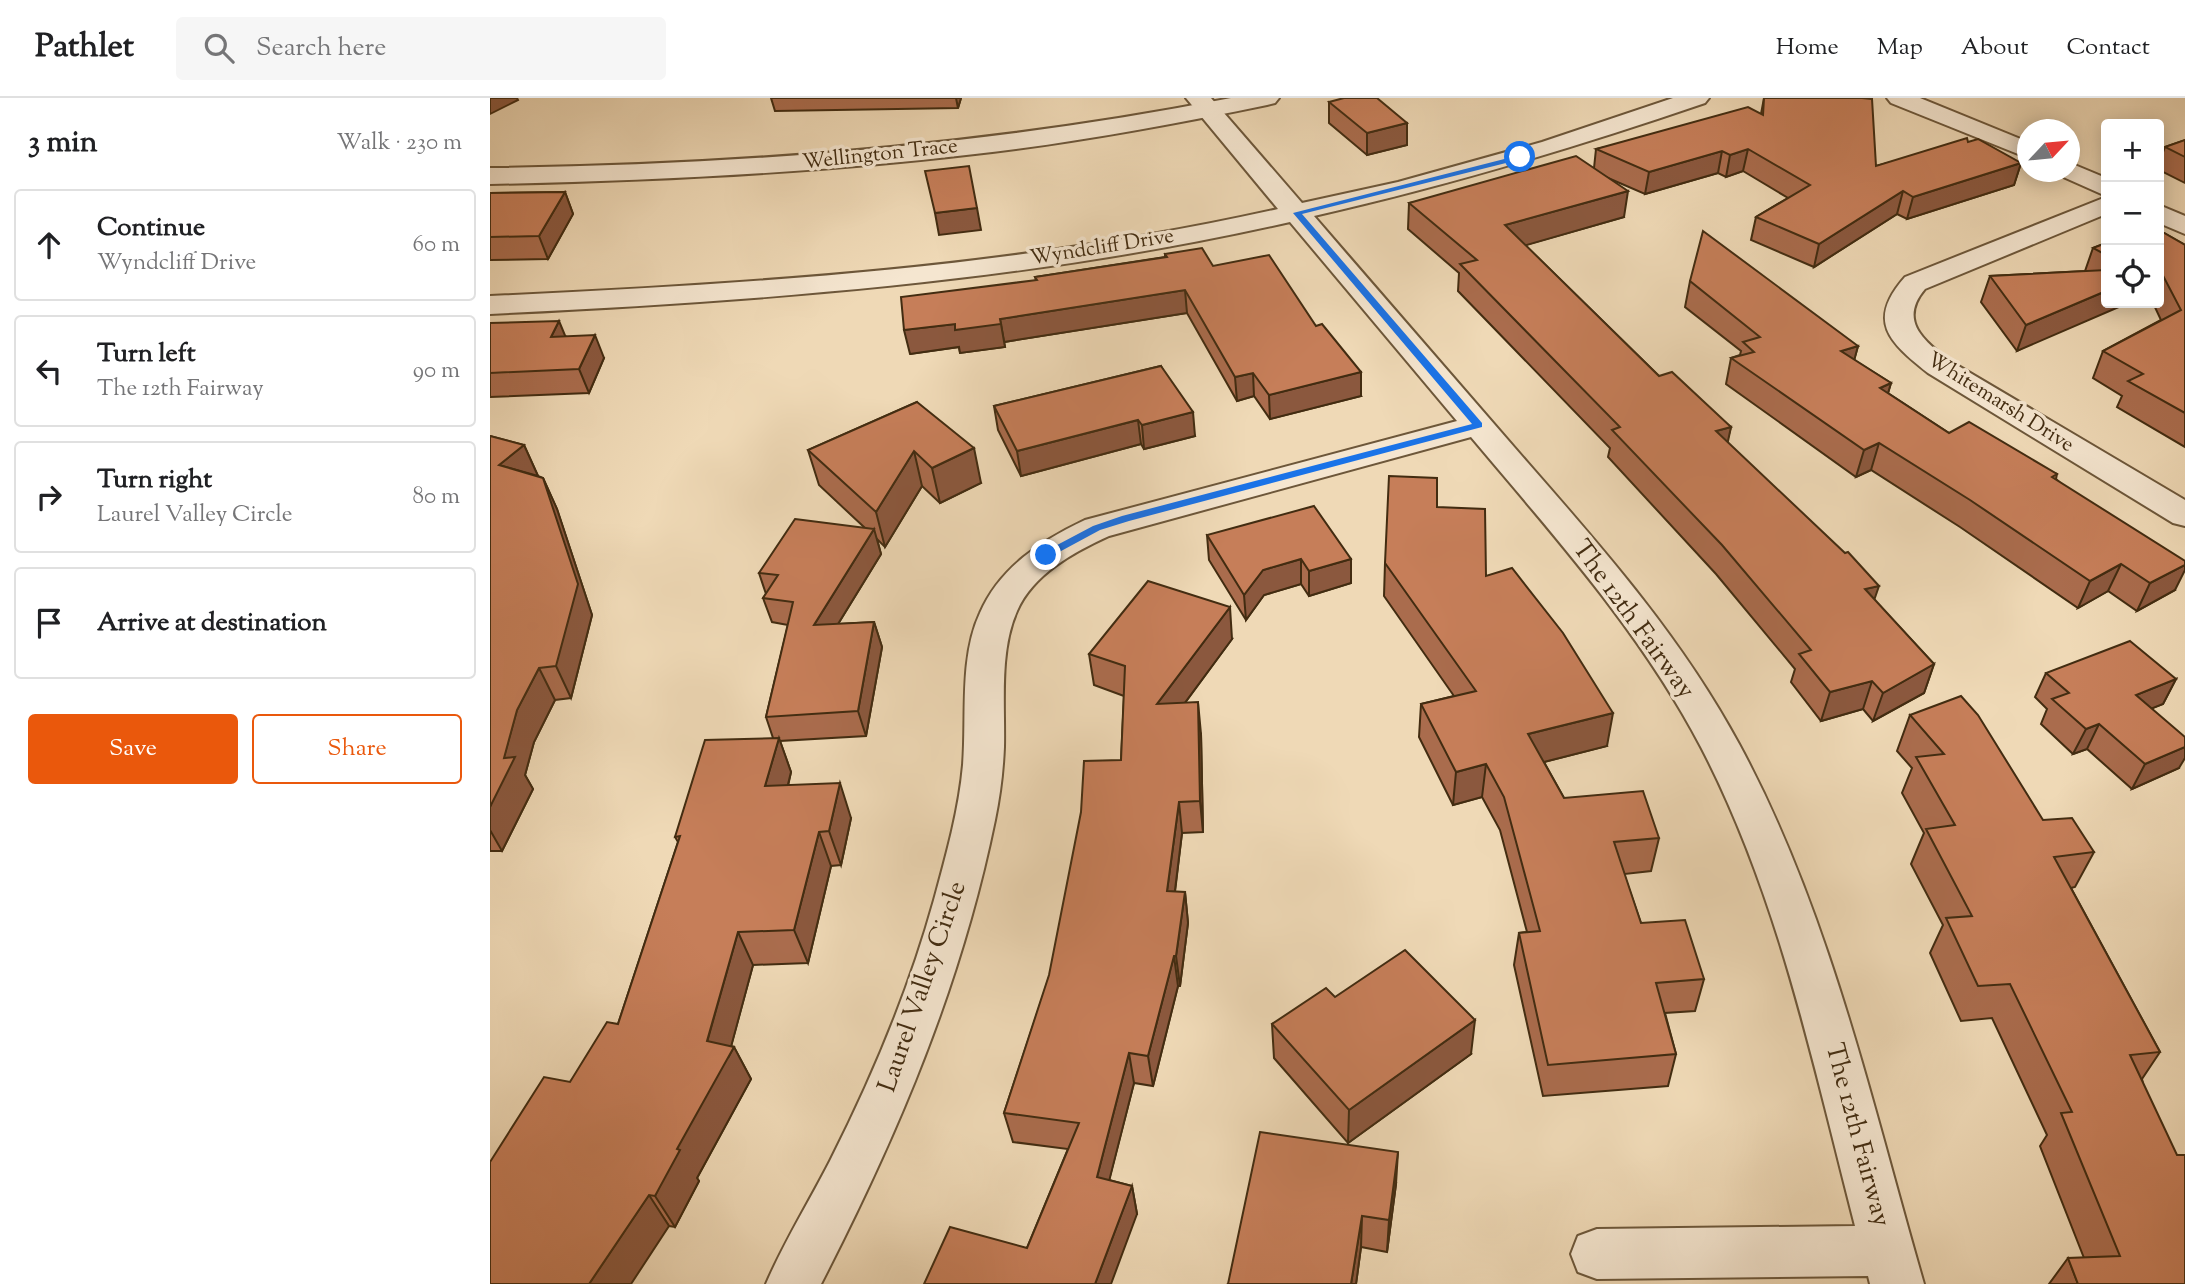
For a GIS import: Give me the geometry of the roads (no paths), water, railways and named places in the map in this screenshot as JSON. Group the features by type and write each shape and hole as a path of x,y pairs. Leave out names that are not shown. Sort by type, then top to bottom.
{"street":[{"name":"Wellington Trace","path":"490,176 671,172 897,155 1020,140 1204,104 1267,98"},
{"name":"Wyndcliff Drive","path":"490,305 709,295 864,281 1061,256 1297,213 1407,188 1520,157 1696,98"},
{"path":"1899,98 2017,146"},
{"name":"The 12th Fairway","path":"1204,104 1613,583 1668,659 1720,745 1766,843 1807,955 1893,1268"},
{"path":"2080,176 2101,186"},
{"name":"Whitemarsh Drive","path":"2101,207 1915,283 1905,292 1899,303 1900,328 1920,353 1939,367 2185,515"},
{"path":"2164,216 2185,226"},
{"name":"Laurel Valley Circle","path":"793,1284 844,1189 906,1049 949,926 969,843 983,767 991,635 997,613 1010,592 1046,555 1097,528 1479,425"},
{"path":"1597,1254 1893,1268"}]}
